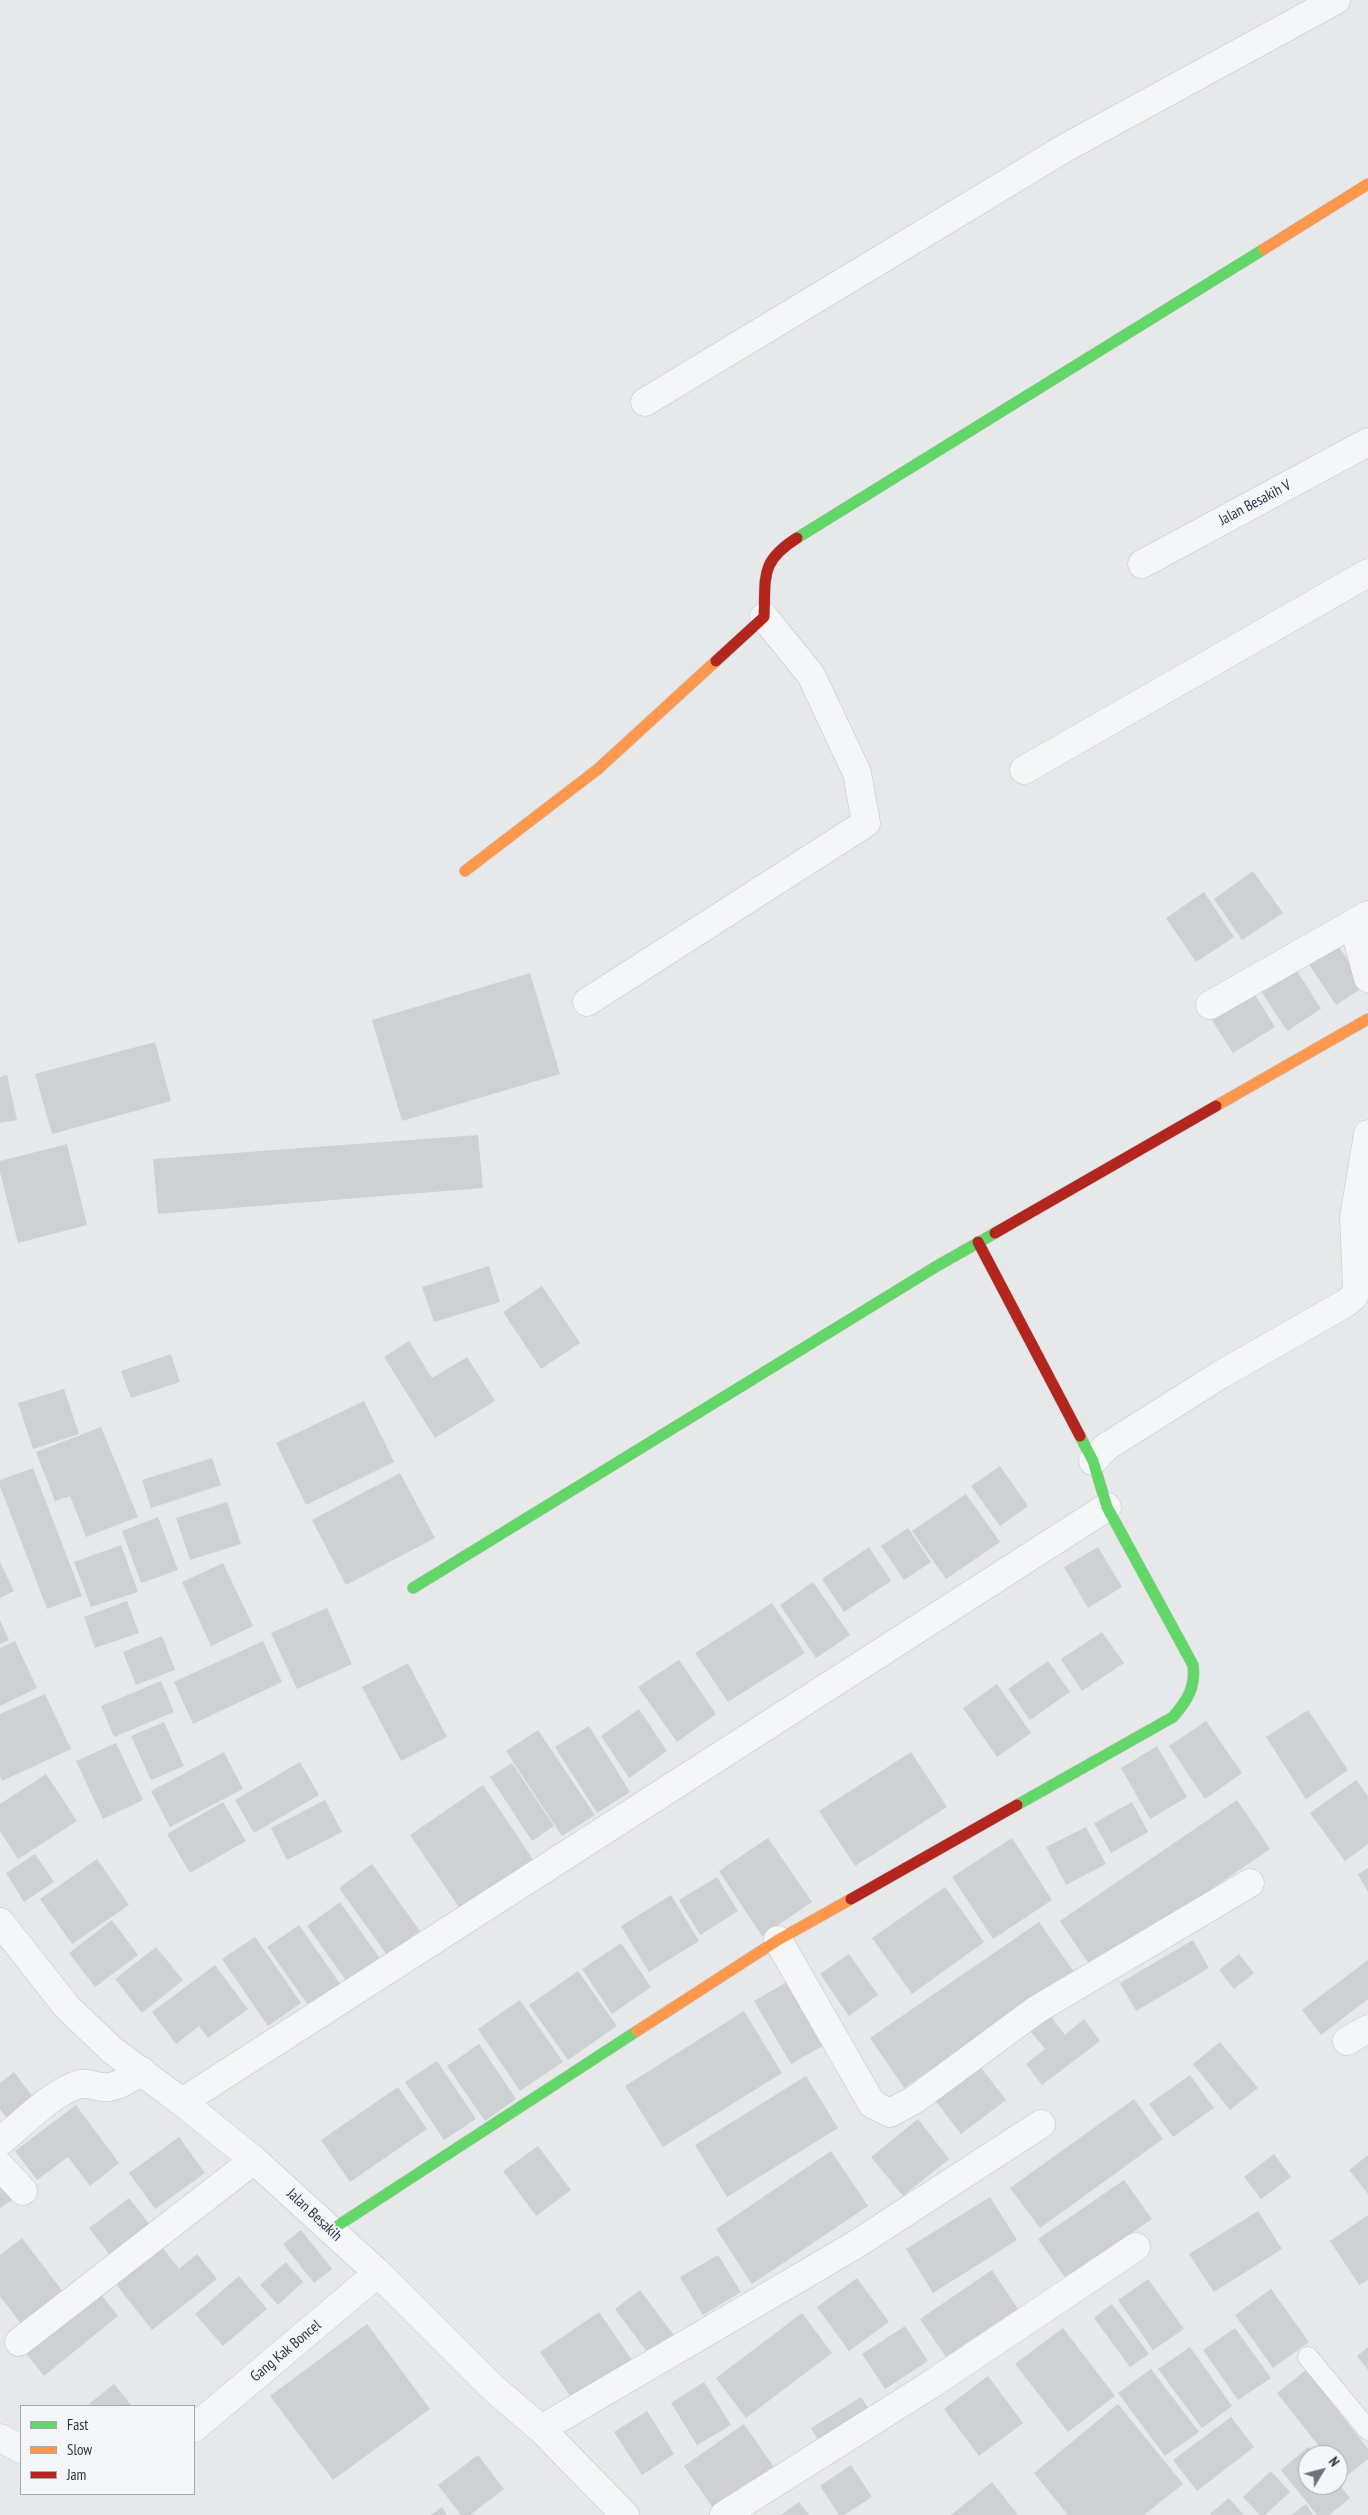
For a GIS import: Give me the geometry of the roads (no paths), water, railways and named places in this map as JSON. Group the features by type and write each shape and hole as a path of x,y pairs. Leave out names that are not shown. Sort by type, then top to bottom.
{"street":[{"path":"645,402 1065,148 1336,0"},
{"path":"587,1002 866,823 857,774 811,676 764,617 767,566 783,547 1368,184"},
{"name":"Jalan Besakih V","path":"1142,564 1368,442"},
{"path":"1024,770 1368,573"},
{"path":"465,871 598,770 764,617"},
{"path":"1210,1005 1361,920 1368,978"},
{"path":"414,1588 978,1242 1368,1019"},
{"path":"1093,1461 1106,1447 1212,1380 1346,1304 1354,1296 1357,1288 1358,1274 1354,1217 1368,1134"},
{"path":"331,2230 778,1940 1173,1717 1188,1701 1196,1678 1193,1664 1107,1507 1093,1461 978,1242"},
{"path":"182,2102 1107,1507"},
{"path":"778,1940 872,2104 890,2113 914,2100 1036,2010 1250,1883"},
{"name":"Jalan Besakih","path":"0,1922 67,2007 112,2050 142,2071 254,2160 378,2273 493,2388 541,2429 625,2515"},
{"path":"0,2142 44,2104 74,2086 91,2083 103,2087 114,2086 142,2071"},
{"path":"541,2429 855,2245 1041,2124"},
{"path":"18,2342 254,2160"},
{"path":"0,2166 23,2191"},
{"path":"724,2515 930,2385 1136,2247"},
{"name":"Gang Kak Boncel","path":"195,2427 378,2273"},
{"path":"0,2438 20,2448"}],"lane":[{"path":"1308,2357 1368,2430"}]}
